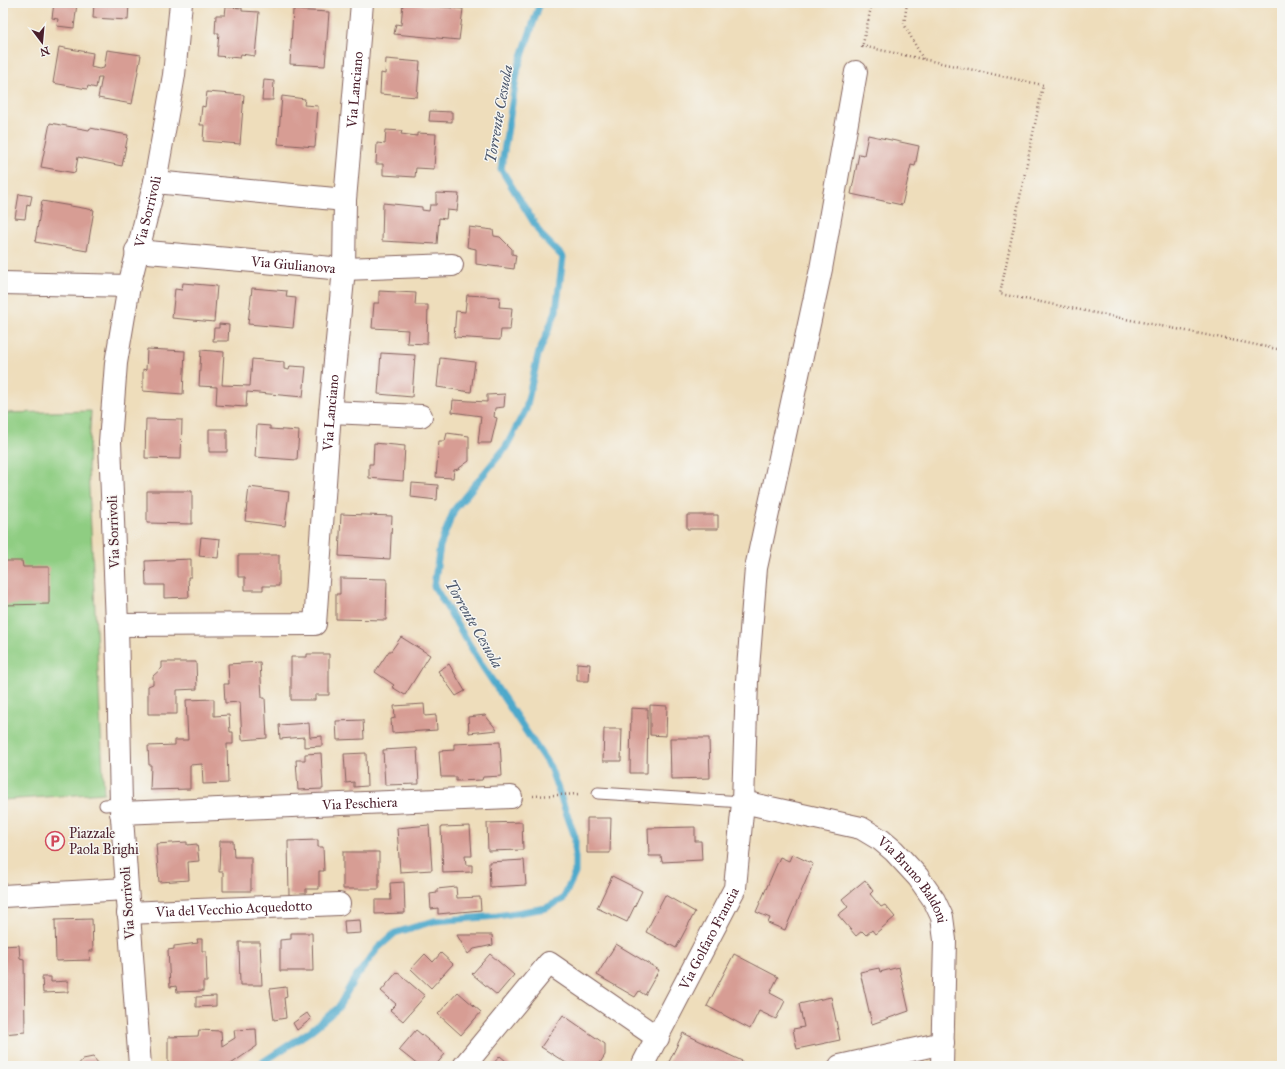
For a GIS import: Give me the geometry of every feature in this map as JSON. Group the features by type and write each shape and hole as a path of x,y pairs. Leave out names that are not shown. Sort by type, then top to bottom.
{"street":[{"name":"Via Sorrivoli","path":"140,1066 126,889 116,807 117,625 110,442 116,363 136,251 155,182 174,75 181,3"},
{"name":"Via Lanciano","path":"117,625 315,624 330,412 344,269 346,200 362,3"},
{"name":"Via Golfaro Francia","path":"642,1066 658,1038 735,888 743,802 747,681 756,568 821,268 856,72"},
{"path":"155,182 346,200"},
{"name":"Via Giulianova","path":"136,251 344,269 452,265"},
{"path":"3,283 129,286"},
{"path":"330,412 421,416"},
{"name":"Via Peschiera","path":"116,807 511,797"},
{"name":"Via Bruno Baldoni","path":"743,802 861,828 881,840 894,851 918,877 934,900 942,917 945,940 942,1066"},
{"path":"3,896 68,885 126,889"},
{"name":"Via del Vecchio Acquedotto","path":"128,913 339,904"},
{"path":"464,1066 549,963 658,1038"},
{"path":"840,1066 943,1043"}],"lane":[{"path":"598,793 743,802"}],"path":[{"path":"856,72 872,3"},
{"path":"907,3 904,24 923,59"},
{"path":"862,46 1043,85 1000,294 1282,350"},
{"path":"511,797 598,793"}],"green space":[{"path":"91,411 88,468 104,793 3,800 3,413"}],"building":[{"path":"54,3 77,3 74,28 57,26 58,19 52,18"},
{"path":"94,3 129,3 128,20 93,18"},
{"path":"403,3 463,9 459,40 394,34 396,24 401,25"},
{"path":"226,7 242,8 242,11 259,12 255,56 241,54 240,58 217,56 219,33 215,33 216,15 225,15"},
{"path":"293,10 329,12 325,66 290,64"},
{"path":"59,47 93,53 91,67 99,69 104,68 107,50 141,55 132,104 98,98 102,77 98,77 96,88 88,86 87,89 53,83"},
{"path":"386,59 420,62 417,97 380,94 381,73 385,74"},
{"path":"264,80 274,81 273,100 262,100"},
{"path":"207,92 244,95 240,144 203,141 204,125 200,125 202,106 205,107"},
{"path":"282,96 305,99 304,105 318,106 315,147 278,144"},
{"path":"430,111 452,112 452,122 429,121"},
{"path":"50,123 128,135 122,166 78,157 75,173 41,167"},
{"path":"386,130 402,131 401,134 417,136 417,133 436,134 434,169 416,168 415,177 383,175 383,164 376,164 377,143 385,144"},
{"path":"868,135 919,146 915,166 911,165 902,205 851,194 859,154 864,155"},
{"path":"436,193 459,194 457,211 447,210 446,219 439,218 437,244 382,241 383,203 422,207 422,210 429,211 430,205 436,205"},
{"path":"19,194 32,196 30,205 27,204 25,219 15,218"},
{"path":"42,201 94,210 87,251 35,242"},
{"path":"469,227 493,230 494,236 500,237 512,249 512,254 516,255 514,269 476,264 476,249 467,247"},
{"path":"183,283 217,286 214,322 172,318 175,289 182,290"},
{"path":"252,288 287,291 286,297 296,298 293,328 248,324"},
{"path":"379,291 416,293 415,305 428,305 427,344 407,343 408,330 372,328 374,303 379,303"},
{"path":"467,295 500,297 499,307 512,308 510,330 501,330 500,340 454,337 456,311 465,312"},
{"path":"219,324 229,325 228,341 213,341 214,328 219,328"},
{"path":"147,349 185,351 183,394 143,391 143,369 146,370"},
{"path":"201,350 224,352 222,385 250,386 252,359 284,362 284,369 289,370 290,366 306,367 303,397 247,392 246,407 216,405 217,387 199,386"},
{"path":"381,353 415,355 412,397 378,394"},
{"path":"440,358 475,362 471,392 437,387"},
{"path":"505,394 504,407 495,408 494,417 497,418 491,443 478,443 481,416 452,412 453,400 487,402 487,395"},
{"path":"146,419 182,420 181,459 145,458"},
{"path":"257,425 270,426 270,429 299,431 297,460 255,457"},
{"path":"209,429 227,429 227,452 209,452"},
{"path":"447,433 469,436 469,461 458,469 454,470 453,478 436,477 439,441 445,441"},
{"path":"374,443 405,446 403,481 369,478 369,464 373,464"},
{"path":"412,483 438,485 437,500 411,497"},
{"path":"249,487 289,492 285,526 245,521"},
{"path":"147,491 192,491 192,524 147,523"},
{"path":"341,514 392,516 390,559 339,556"},
{"path":"687,515 718,515 718,529 687,529"},
{"path":"201,537 220,539 218,558 199,556"},
{"path":"238,555 279,555 279,586 263,586 263,590 245,590 245,577 238,577"},
{"path":"191,559 191,577 188,577 189,597 164,598 164,585 146,585 145,561"},
{"path":"3,561 22,561 23,567 49,567 49,604 3,605"},
{"path":"340,578 387,579 386,620 336,619 336,594 340,594"},
{"path":"401,637 430,655 405,695 392,687 394,685 375,672 389,651 391,651"},
{"path":"307,654 329,654 329,695 315,695 315,700 291,700 291,657 307,657"},
{"path":"162,662 196,662 197,689 177,690 177,714 148,714 148,686 153,684 153,676 162,668"},
{"path":"260,662 262,698 265,698 267,738 242,740 240,702 225,703 224,684 229,684 228,664"},
{"path":"577,663 590,664 589,681 577,681"},
{"path":"449,664 465,691 456,696 438,671"},
{"path":"214,699 214,716 229,715 230,732 233,732 233,744 227,744 228,783 203,784 202,764 190,765 190,789 150,790 151,765 149,765 148,746 175,745 175,740 188,740 186,700"},
{"path":"424,704 425,716 436,715 437,730 392,733 391,719 395,718 394,706"},
{"path":"650,705 667,706 666,736 650,735"},
{"path":"631,708 648,709 647,773 630,773"},
{"path":"485,715 497,730 469,733 468,717"},
{"path":"363,720 364,739 337,740 336,721"},
{"path":"309,723 310,737 322,736 322,746 304,747 304,737 280,739 279,725"},
{"path":"604,729 622,729 621,761 603,761"},
{"path":"670,738 709,738 710,778 671,779"},
{"path":"500,742 502,776 483,777 482,780 456,781 456,777 441,777 439,751 454,750 454,744"},
{"path":"417,748 419,784 385,785 383,750"},
{"path":"321,753 323,789 298,790 296,760 305,760 305,754"},
{"path":"366,753 367,786 354,787 354,782 346,783 344,754"},
{"path":"587,818 611,818 610,853 587,853"},
{"path":"522,822 523,850 488,851 487,823"},
{"path":"429,825 432,870 400,872 397,828"},
{"path":"470,826 472,856 465,856 466,865 472,865 472,872 443,873 441,827"},
{"path":"695,827 695,841 701,841 702,860 662,862 661,856 649,856 648,828"},
{"path":"318,840 318,847 323,847 324,871 319,871 319,889 306,889 306,895 289,895 288,841"},
{"path":"220,841 233,841 234,857 251,857 251,891 223,891 223,872 219,872"},
{"path":"187,842 187,845 197,844 199,861 188,862 189,880 159,882 156,844"},
{"path":"343,852 379,852 379,889 343,889"},
{"path":"792,854 813,864 785,930 768,923 770,918 756,912 780,857 789,861"},
{"path":"524,860 526,885 490,887 489,862"},
{"path":"612,876 642,891 627,922 597,908"},
{"path":"865,880 873,891 870,894 881,907 885,905 895,917 875,934 872,930 866,935 862,931 856,936 838,915 848,907 842,899"},
{"path":"404,882 405,913 375,914 375,900 391,900 390,883"},
{"path":"456,887 457,898 480,897 481,910 438,914 438,908 431,909 430,894 437,893 437,889"},
{"path":"665,895 695,912 676,948 646,932"},
{"path":"92,919 93,951 89,951 90,960 56,961 55,920"},
{"path":"360,920 361,933 345,934 344,921"},
{"path":"291,933 312,933 313,971 280,971 280,940 291,939"},
{"path":"457,935 492,935 493,945 474,949 468,954"},
{"path":"197,939 202,939 202,951 206,951 207,982 203,982 203,991 177,992 176,986 170,987 168,950 174,949 174,946 198,943"},
{"path":"239,942 260,942 262,985 240,985"},
{"path":"616,944 659,970 645,995 639,991 635,997 597,975"},
{"path":"19,945 20,958 24,959 25,1032 3,1034 3,946"},
{"path":"441,953 453,964 431,988 411,969 425,954 433,962"},
{"path":"490,954 514,975 497,995 472,974"},
{"path":"734,954 778,977 770,993 785,1001 776,1019 759,1011 750,1029 707,1006"},
{"path":"899,967 909,1011 872,1024 860,972 879,968 880,972"},
{"path":"397,972 425,996 403,1021 390,1010 396,1004 381,991"},
{"path":"42,977 51,977 51,982 68,981 68,992 43,993"},
{"path":"286,987 287,997 284,998 286,1018 274,1020 270,989"},
{"path":"458,992 481,1012 461,1035 438,1014"},
{"path":"216,996 216,1006 196,1007 196,997"},
{"path":"831,997 840,1040 797,1049 793,1029 804,1027 799,1004"},
{"path":"307,1013 311,1019 297,1030 293,1023"},
{"path":"563,1015 605,1044 605,1055 598,1066 571,1066 541,1047"},
{"path":"256,1029 257,1046 228,1066 168,1066 168,1037 198,1036 199,1030 221,1031 222,1046 235,1038 234,1030"},
{"path":"416,1030 445,1054 435,1066 419,1066 399,1050"},
{"path":"683,1033 742,1061 739,1066 667,1066"},
{"path":"3,1050 9,1066 3,1066"},
{"path":"500,1056 512,1066 491,1066"},
{"path":"93,1057 99,1064 105,1064 106,1066 77,1066 83,1059"}],"waterway":[{"name":"Torrente Cesuola","path":"257,1066 309,1032 338,1008 353,981 378,948 395,933 434,921 497,916 546,908 563,899 575,873 575,837 550,767 483,667 434,586 440,546 454,510 506,447 526,409 538,355 556,311 563,257 542,236 501,169 518,68 540,3"}],"place":[{"name":"Piazzale Paola Brighi","path":"55,841"}]}
